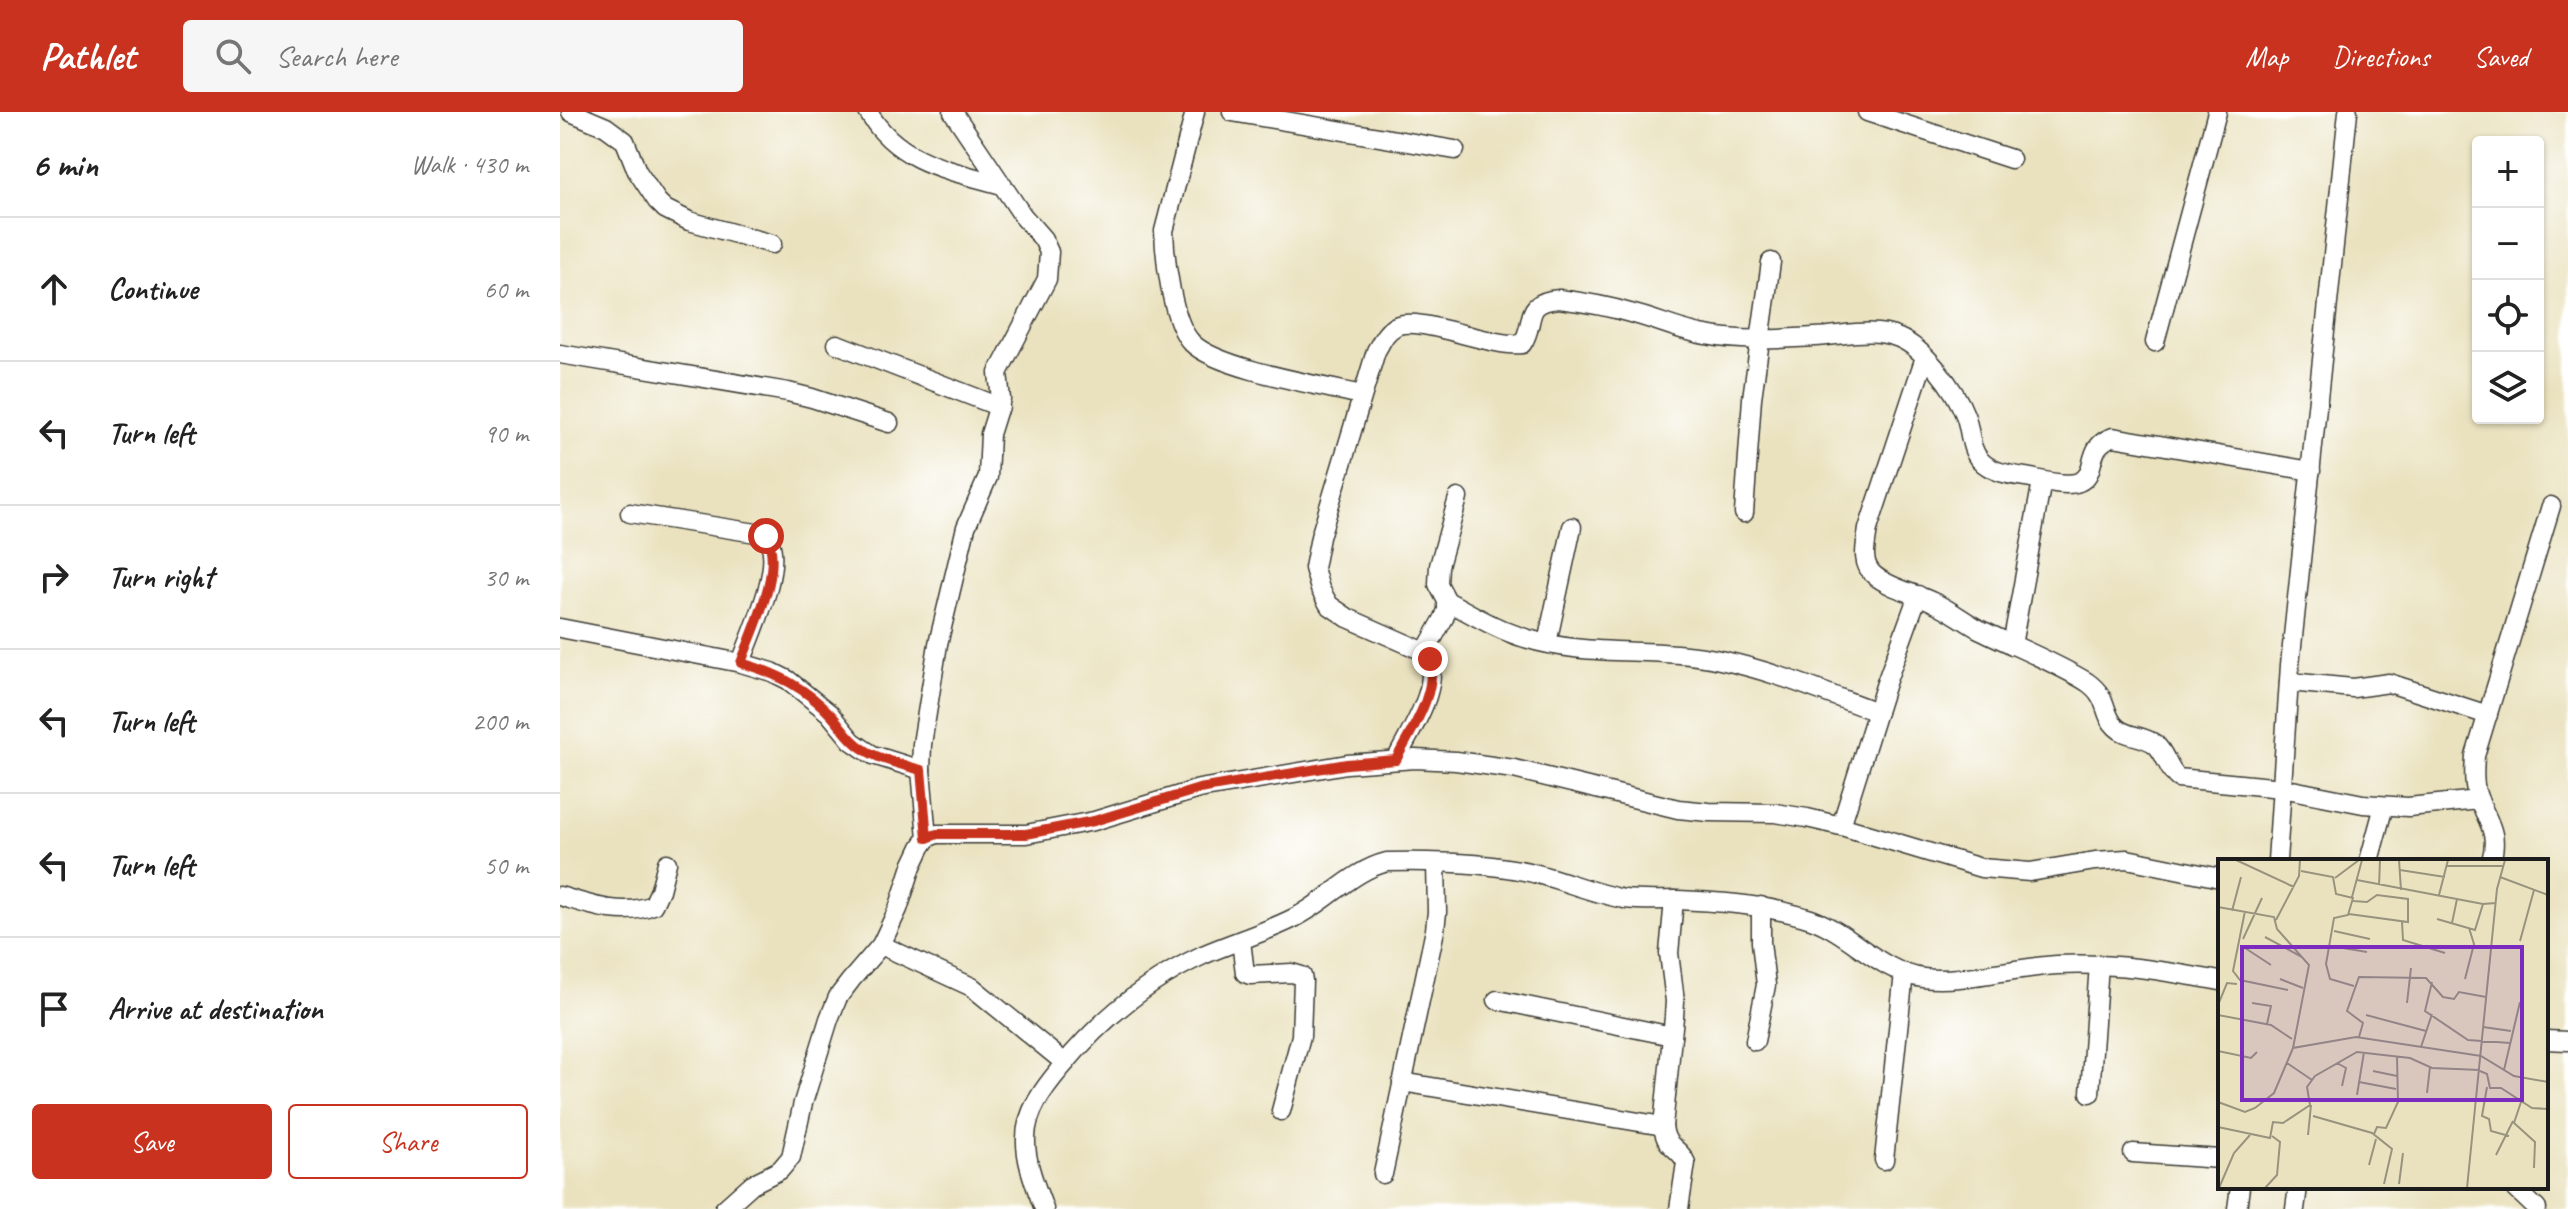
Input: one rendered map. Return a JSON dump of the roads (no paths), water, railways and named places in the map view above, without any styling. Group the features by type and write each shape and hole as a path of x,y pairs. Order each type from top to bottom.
{"street":[{"path":"571,112 606,127 625,141 637,171 665,209 689,221 772,244"},
{"path":"868,112 897,147 914,158 1002,185"},
{"path":"724,1209 752,1184 780,1170 791,1157 803,1103 838,997 881,945 898,909 912,866 927,838 921,770 924,720 938,644 966,527 985,490 988,477 990,434 1000,407 998,373 1047,279 1050,265 1049,252 1043,239 1023,216 953,112"},
{"path":"1195,112 1164,231 1165,251 1182,330 1193,344 1222,360 1362,395"},
{"path":"1232,112 1455,150"},
{"path":"1867,112 2011,159"},
{"path":"2155,342 2217,112"},
{"path":"2277,859 2289,682 2348,112"},
{"path":"1744,513 1752,398 1771,262"},
{"path":"1396,760 1431,683 1430,659 1425,652 1348,618 1329,605 1314,568 1320,537 1376,351 1386,333 1399,324 1434,328 1506,344 1522,344 1531,312 1548,300 1577,301 1630,312 1706,335 1760,339 1878,333 1908,343 1925,357 1949,386 1961,407 1973,449 1981,461 2001,472 2042,481 2079,482 2087,477 2098,446 2103,440 2113,437 2311,471"},
{"path":"837,344 1000,407"},
{"path":"560,354 788,392 889,423"},
{"path":"1925,357 1868,529 1866,564 1873,574 2087,682 2104,699 2117,729 2157,745 2178,778 2282,788 2345,802 2384,806 2408,807 2479,800"},
{"path":"2012,645 2042,481"},
{"path":"1458,498 1439,566 1438,584 1447,601 1495,626 1547,643 1717,659 1760,670 1877,712"},
{"path":"2491,859 2495,838 2475,786 2474,764 2551,506"},
{"path":"630,513 766,536 772,566 741,663"},
{"path":"1547,643 1572,527"},
{"path":"1841,826 1918,595"},
{"path":"1425,652 1444,618 1447,601"},
{"path":"560,628 741,663 772,672 788,680 829,713 852,741 862,748 921,770"},
{"path":"2289,682 2353,688 2389,683 2488,715"},
{"path":"927,838 937,834 1026,834 1094,821 1199,789 1347,764 1396,760 1456,761 1514,769 1678,809 1775,813 1841,826 1981,868 2030,872 2127,859 2218,878"},
{"path":"2370,859 2384,806"},
{"path":"1044,1209 1028,1162 1028,1117 1048,1084 1086,1038 1141,991 1203,956 1297,916 1373,866 1387,862 1498,866 1624,899 1761,906 1825,924 1888,965 1922,978 1947,979 2026,968 2099,964 2218,981"},
{"path":"560,896 599,908 643,908 653,905 667,863"},
{"path":"1383,1174 1435,930 1436,863"},
{"path":"1674,900 1669,953 1675,1001 1663,1126 1667,1143 1683,1156 1686,1163 1679,1209"},
{"path":"1755,1041 1766,985 1761,906"},
{"path":"1241,941 1245,973 1292,973 1302,976 1298,1050 1281,1111"},
{"path":"881,945 972,987 1065,1063"},
{"path":"2090,1093 2099,964"},
{"path":"1884,1160 1904,973"},
{"path":"1497,1000 1672,1036"},
{"path":"2548,1040 2568,1041"},
{"path":"1402,1082 1663,1126"},
{"path":"2133,1153 2218,1159"},
{"path":"2237,1209 2240,1189"},
{"path":"2295,1209 2298,1189"},
{"path":"2516,1189 2537,1209"}]}
